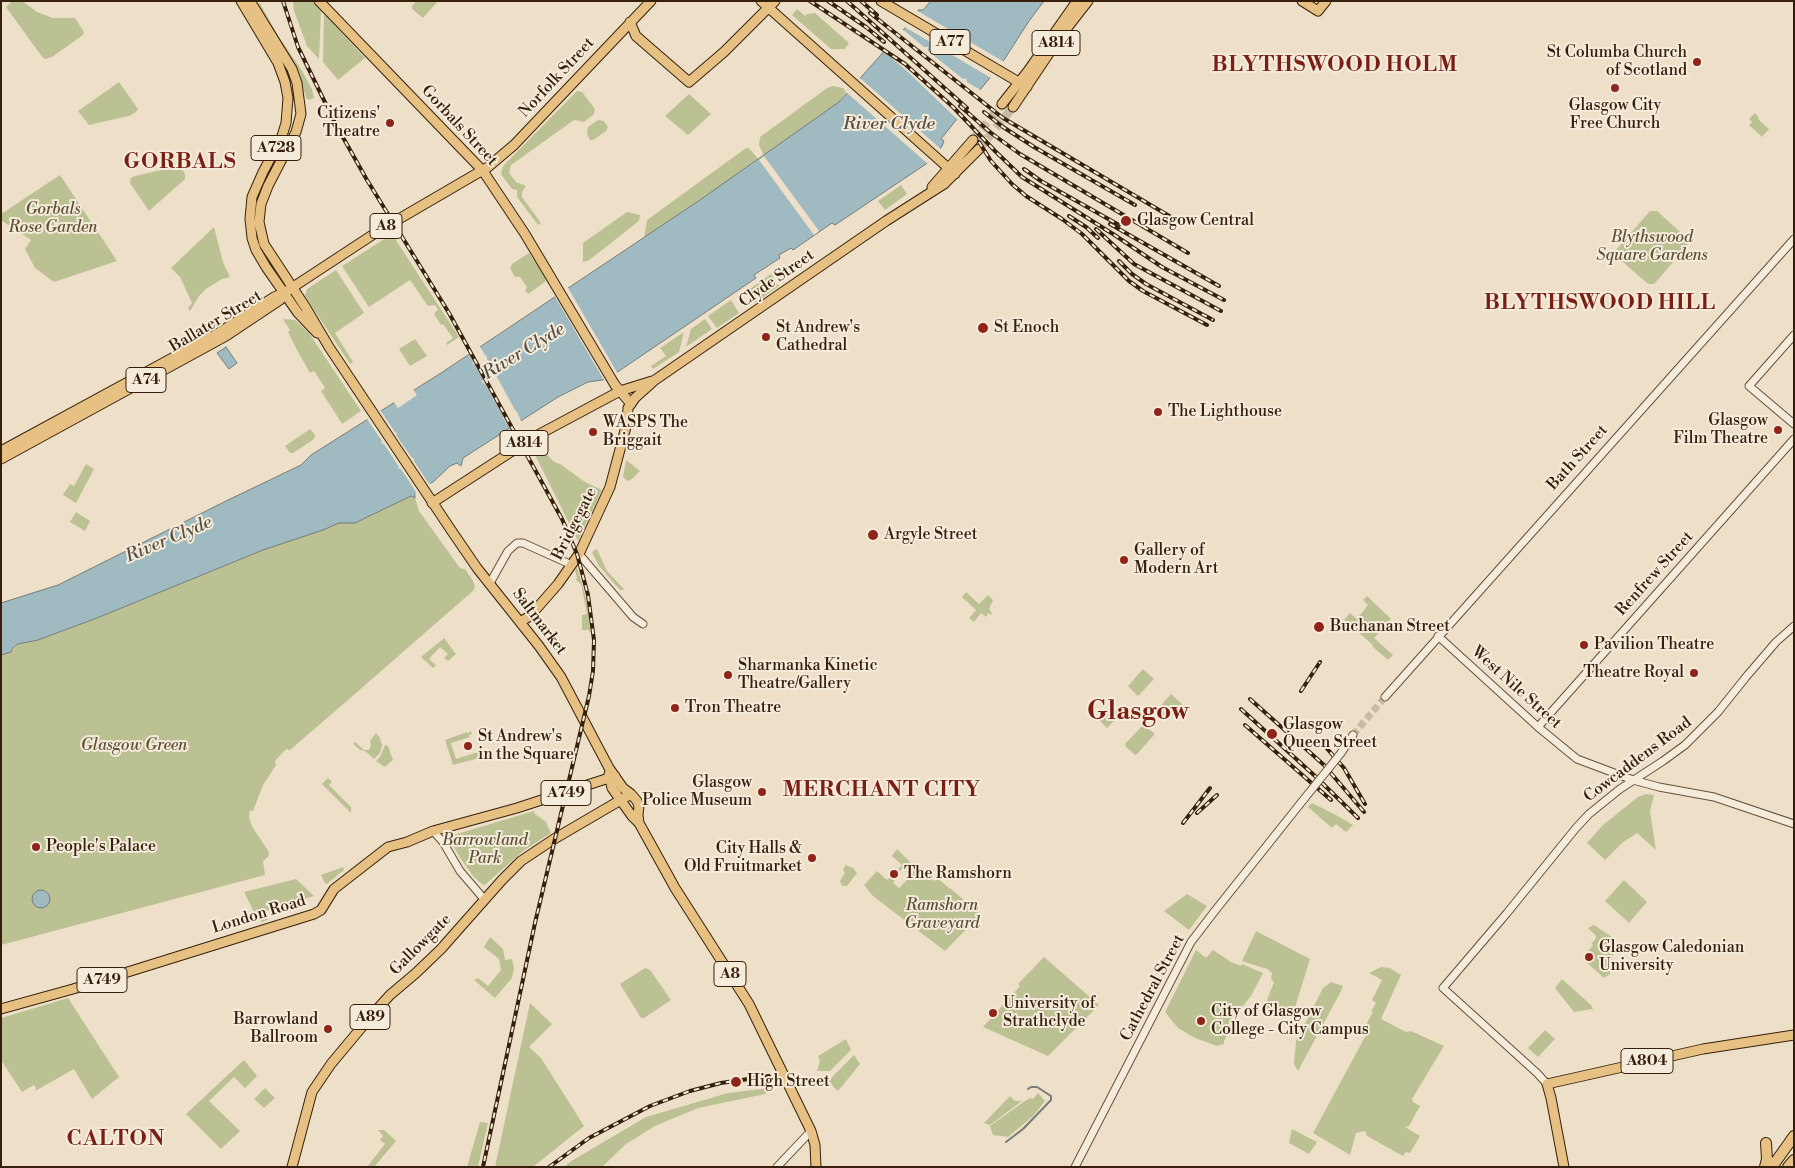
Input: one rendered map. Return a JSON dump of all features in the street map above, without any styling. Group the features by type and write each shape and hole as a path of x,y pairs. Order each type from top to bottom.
{"highway":[{"path":"1772,1167 1794,1136"},
{"path":"1765,1167 1767,1159 1766,1142"},
{"path":"1788,1167 1794,1160"}],"main road":[{"name":"A728","path":"240,1 278,63 287,91 286,123 278,145 255,188 250,208 250,219 256,250 284,293"},
{"name":"A728","path":"250,1 289,64 299,91 300,114 297,130 264,195 259,222 267,251 292,287"},
{"name":"Gorbals Street","path":"319,1 483,171 526,234 629,406"},
{"name":"Norfolk Street","path":"483,171 506,154 650,1"},
{"path":"760,1 772,5 840,73 952,171"},
{"name":"A77","path":"881,1 1023,85"},
{"name":"A814","path":"1013,107 1023,85 1078,1"},
{"name":"A814","path":"1002,104 1023,85 1088,1"},
{"path":"1302,1 1318,10 1326,1"},
{"path":"630,22 636,36 688,82 724,52 772,5"},
{"path":"617,36 627,34 636,36"},
{"name":"A814","path":"952,171 973,140"},
{"name":"A814","path":"952,171 979,149"},
{"name":"Ballater Street","path":"1,450 220,332 274,297 284,293 389,224 483,171"},
{"name":"Clyde Street","path":"629,406 655,380 944,184 952,171"},
{"name":"Clyde Street","path":"915,202 952,171"},
{"name":"A8","path":"292,287 432,503"},
{"name":"Ballater Street","path":"1,459 226,336 280,300 284,293"},
{"name":"A8","path":"284,293 298,313 329,346"},
{"name":"Clyde Street","path":"432,503 534,437 620,392 655,380"},
{"name":"Bridgegate","path":"520,622 530,616 564,576 579,554 610,487 627,422 629,406"},
{"name":"Saltmarket","path":"432,503 477,568 561,677 612,778"},
{"name":"A8","path":"612,778 631,794 639,806 639,823"},
{"name":"A8","path":"612,778 612,788 639,823 675,888 749,1004 811,1131 816,1167"},
{"name":"London Road","path":"1,1008 73,989 317,913 321,910 334,889 384,849 433,831 517,808 612,778"},
{"name":"Gallowgate","path":"292,1167 310,1098 331,1064 390,995 427,963 508,873 533,852 631,794"},
{"name":"A804","path":"1547,1084 1703,1049 1794,1035"},
{"path":"1547,1084 1564,1167"}],"street":[{"name":"Bath Street","path":"1385,697 1794,238"},
{"path":"1794,336 1749,386 1794,424"},
{"name":"Renfrew Street","path":"1538,727 1794,439"},
{"path":"490,583 514,544 521,543 572,565"},
{"path":"579,554 633,617 643,624"},
{"name":"Cowcaddens Road","path":"1547,1084 1443,988 1576,828 1606,799 1673,754 1700,731 1770,649 1794,626"},
{"name":"West Nile Street","path":"1438,636 1538,727 1577,759 1633,780 1659,787 1714,797 1794,824"},
{"name":"Cathedral Street","path":"1075,1167 1192,942 1341,754 1352,737"},
{"path":"443,842 449,827"},
{"path":"433,831 443,842 460,871 484,899"},
{"path":"777,1167 811,1131"}],"green space":[{"path":"12,1 22,1 37,12 53,18 75,18 84,32 83,35 52,57 43,58 6,7"},
{"path":"256,1 258,4 260,3 277,34 301,69 312,89 314,98 309,100 306,98 295,63"},
{"path":"293,1 312,1 321,11 319,59 307,46 294,11"},
{"path":"416,1 438,1 423,18 412,9"},
{"path":"797,9 805,16 815,13 849,43 845,49 831,49 792,15"},
{"path":"324,14 365,58 338,80 323,62"},
{"path":"119,82 138,109 136,112 129,116 89,125 78,111"},
{"path":"833,86 843,88 846,92 839,102 764,156 759,145 760,137 827,88"},
{"path":"577,91 582,92 595,109 594,114 584,122 574,120 511,165 509,173 516,182 526,186 522,192 522,197 541,223 538,225 517,197 517,190 512,189 501,174 503,166"},
{"path":"689,94 711,114 688,135 665,116"},
{"path":"1755,113 1758,119 1769,129 1762,137 1749,125 1752,122 1749,119"},
{"path":"598,120 604,121 608,127 606,131 590,140 587,134 588,127"},
{"path":"746,148 749,148 759,160 644,238 647,220"},
{"path":"174,167 182,169 185,179 149,211 130,183 131,178"},
{"name":"Gorbals Rose Garden","path":"60,175 117,261 54,282 35,268 25,249 31,240 1,220 1,214"},
{"path":"901,185 907,194 885,210 878,201"},
{"name":"Blythswood Square Gardens","path":"1650,211 1657,211 1688,239 1688,245 1654,284 1648,284 1616,256 1616,250"},
{"path":"627,212 640,215 639,221 588,261 583,262 583,243"},
{"path":"214,227 223,262 230,277 222,279 206,289 199,296 190,311 188,308 192,303 180,277 171,268"},
{"path":"392,234 459,337 447,345 446,343 453,338 434,314 438,309 435,305 428,306 410,280 369,307 342,266"},
{"path":"529,253 545,277 545,282 528,294 525,290 527,287 520,277 515,277 510,268 512,264"},
{"path":"336,270 364,313 335,333 353,362 350,364 305,296 307,289"},
{"path":"771,274 779,286 755,303 747,291"},
{"path":"731,300 739,313 717,328 708,316"},
{"path":"283,319 295,320 309,333 361,411 342,424 321,391 325,388 314,371 310,373 297,350 288,332 290,330"},
{"path":"705,319 712,329 686,347 691,329"},
{"path":"684,332 679,352 653,369 651,366 666,356 660,348"},
{"path":"415,339 427,356 410,366 399,349"},
{"path":"310,429 315,435 314,439 293,453 290,453 285,446"},
{"path":"535,442 554,462 560,464 585,482 602,490 578,541 530,445"},
{"path":"626,460 640,471 627,481 623,477"},
{"path":"86,464 94,469 76,503 63,495 70,484 74,486"},
{"name":"Glasgow Green","path":"411,496 415,498 419,511 460,568 465,569 473,581 474,590 290,750 286,749 275,761 276,765 263,785 253,811 250,811 249,818 253,828 269,852 268,857 263,861 265,875 1,945 1,655 11,652 18,644 38,640 97,618 263,550 339,523 355,523"},
{"path":"76,512 90,521 85,531 70,522"},
{"path":"597,549 607,571 623,590 620,590 599,566 592,552"},
{"path":"577,567 587,601 591,631 589,633 589,630 582,630 582,615 587,614 581,584 576,580 575,570"},
{"path":"966,592 979,604 988,595 993,600 989,609 992,613 991,615 988,613 986,617 981,613 974,622 969,618 976,610 962,597"},
{"path":"1367,596 1391,619 1374,638 1393,655 1388,660 1344,620 1350,613 1357,619 1368,605 1363,600"},
{"path":"444,638 456,654 448,661 444,658 448,654 440,647 429,659 436,665 433,668 421,657"},
{"path":"1143,669 1154,679 1138,696 1128,686"},
{"path":"1171,694 1182,704 1167,721 1156,711"},
{"path":"1111,705 1121,714 1107,728 1098,719"},
{"path":"1143,725 1154,735 1135,755 1125,744"},
{"path":"471,731 470,737 451,743 456,759 481,751 483,757 453,765 445,740 467,732 469,734"},
{"path":"376,733 382,745 380,753 374,759 353,744 355,742 364,750 369,750 370,741"},
{"path":"385,745 388,746 393,760 385,767 376,761 380,757"},
{"path":"328,778 332,782 329,785 351,807 351,813 322,784"},
{"path":"1646,794 1654,795 1650,811 1656,850 1637,833 1622,843 1605,860 1587,843 1603,825 1638,797"},
{"path":"1312,803 1353,825 1346,832 1336,824 1332,828 1308,807"},
{"name":"Barrowland Park","path":"534,811 535,814 546,822 551,833 523,851 483,885 473,876 461,859 451,842 450,836"},
{"name":"Ramshorn Graveyard","path":"897,849 916,868 934,881 937,878 949,888 948,891 950,888 978,912 978,917 945,951 873,896 864,885 877,871 887,880 891,876 895,880 893,883 899,888 910,877 905,871 908,868 905,865 900,871 898,869 902,865 892,856"},
{"path":"846,865 853,868 857,873 847,886 842,886 840,881 845,873 843,869"},
{"path":"343,867 344,870 327,884 325,883 321,875"},
{"path":"296,879 314,896 266,911 268,920 261,922 260,917 257,918 244,892"},
{"path":"1624,880 1647,902 1629,923 1605,901"},
{"path":"1187,894 1207,906 1189,930 1164,911"},
{"path":"1594,925 1612,937 1615,943 1610,963 1610,974 1604,978 1584,960 1584,956 1596,938 1588,928"},
{"path":"1256,931 1310,959 1292,1017 1264,1008 1274,982 1271,979 1272,973 1267,969 1242,961"},
{"path":"490,937 503,949 505,960 512,959 514,969 512,978 495,998 474,980 478,978 488,986 501,970 499,959 484,947"},
{"path":"1196,950 1206,958 1213,950 1231,962 1241,966 1242,964 1263,973 1251,996 1226,1027 1230,1030 1224,1044 1217,1046 1195,1038 1178,1028 1165,1012"},
{"path":"1044,957 1099,1005 1048,1056 983,1027 1020,986 1018,984"},
{"path":"1381,967 1390,968 1401,975 1381,1019 1406,1032 1411,1031 1444,1046 1412,1099 1413,1102 1420,1106 1409,1126 1405,1127 1420,1136 1410,1153 1406,1152 1403,1156 1367,1136 1365,1131 1356,1133 1350,1155 1313,1133 1366,1035 1362,1032 1373,1012 1371,1011 1376,1003 1372,1000 1382,980 1369,973"},
{"path":"645,968 650,970 671,1000 644,1018 641,1018 620,984"},
{"path":"1562,979 1593,1009 1574,1012 1555,988"},
{"path":"1331,982 1343,986 1298,1071 1294,1064 1296,1041 1323,988"},
{"path":"68,998 119,1077 92,1099 74,1069 35,1091 34,1085 22,1092 1,1060 1,1018"},
{"path":"530,1003 552,1024 529,1047 541,1058 584,1126 533,1167 495,1167"},
{"path":"1545,1030 1555,1039 1538,1057 1528,1048"},
{"path":"846,1039 851,1050 830,1071 817,1071 820,1061 818,1056"},
{"path":"854,1055 860,1064 838,1091 828,1081"},
{"path":"244,1060 257,1076 245,1088 234,1077 209,1101 240,1131 221,1149 186,1114"},
{"path":"265,1088 275,1098 264,1108 254,1099"},
{"path":"770,1088 765,1094 698,1108 655,1126 626,1144 602,1167 564,1167 646,1117 728,1093"},
{"path":"1038,1093 1045,1101 1033,1116 1008,1137 993,1135 990,1126 1022,1103 1030,1098 1033,1099"},
{"path":"1010,1096 1015,1101 1022,1101 990,1125 984,1123"},
{"path":"480,1122 488,1123 478,1167 467,1167"},
{"path":"1292,1129 1317,1142 1309,1154 1289,1143"},
{"path":"378,1130 384,1130 396,1141 374,1167 367,1167 385,1144 380,1140 383,1136"}],"water":[{"name":"River Clyde","path":"931,1 1044,1 1004,60 941,139 944,141 941,148 926,164 835,225 832,223 793,250 791,248 779,255 780,258 754,275 756,278 619,371 603,380 588,382 558,397 463,458 461,466 457,463 450,466 433,482 415,493 415,498 411,496 355,523 339,523 263,550 97,618 38,640 18,644 11,652 1,655 1,603 58,585 301,465 311,455 441,373 700,200 839,102 919,12 918,10 923,10"},
{"path":"226,347 237,363 229,369 217,353"},
{"path":"41,890 47,893 50,899 47,905 41,908 35,905 32,899 35,893"}],"pier":[{"path":"916,10 1004,62 991,78 903,26"},
{"path":"901,28 924,47 928,47 928,51 963,79 966,78 967,82 982,91 958,120 882,50"},
{"path":"860,78 942,150 929,165 846,92"},
{"path":"764,156 819,231 814,235 759,160"},
{"path":"567,286 618,374 605,382 554,295"},
{"path":"479,345 487,356 495,374 497,374 522,423 511,430 485,384 482,382 483,379 475,365 472,363 473,361 468,352"},
{"path":"412,388 417,395 398,408 393,401"},
{"path":"381,409 397,433 396,435 412,458 414,458 429,484 432,485 416,496 416,492 401,469 398,468 384,444 381,443 382,441 367,419 365,419"}],"waterway":[{"path":"1006,1142 1023,1129 1051,1100 1051,1096 1037,1087 1028,1089"}],"tunnel":[{"path":"973,140 1002,104"},
{"path":"979,149 1013,107"},
{"path":"1353,735 1385,697"}],"railway":[{"path":"283,1 298,47 336,125 367,180 449,313 562,519 577,554 588,595 594,640 593,671 589,696 535,923 483,1167"},
{"path":"810,1 905,64 953,107 1022,177 1162,267 1224,300"},
{"path":"828,1 884,42"},
{"path":"847,1 967,108"},
{"path":"861,1 877,15"},
{"path":"870,13 1003,118 1171,217"},
{"path":"960,106 991,133 1020,154 1188,253"},
{"path":"984,112 1034,147 1135,205"},
{"path":"979,142 991,161 1012,184 1026,196 1082,234 1129,281 1143,291 1207,325"},
{"path":"1024,169 1041,181 1119,225"},
{"path":"1069,216 1086,227 1098,238"},
{"path":"1110,224 1219,286"},
{"path":"1096,229 1134,264 1221,311"},
{"path":"1119,261 1146,284 1213,320"},
{"path":"1301,691 1320,662"},
{"path":"1250,699 1324,765 1364,812"},
{"path":"1241,709 1358,818"},
{"path":"1245,725 1331,800"},
{"path":"1323,744 1344,768 1365,804"},
{"path":"1183,823 1210,788"},
{"path":"1197,813 1217,795"},
{"path":"549,1167 589,1138 650,1106 690,1091 721,1083 769,1076"}],"place":[{"name":"St Columba Church of Scotland","path":"1697,62"},
{"name":"Glasgow City Free Church","path":"1615,88"},
{"name":"Citizens' Theatre","path":"390,123"},
{"name":"Glasgow Central","path":"1126,221"},
{"name":"St Enoch","path":"983,328"},
{"name":"St Andrew's Cathedral","path":"766,337"},
{"name":"The Lighthouse","path":"1158,412"},
{"name":"Glasgow Film Theatre","path":"1778,430"},
{"name":"WASPS The Briggait","path":"593,432"},
{"name":"Argyle Street","path":"873,535"},
{"name":"Gallery of Modern Art","path":"1124,560"},
{"name":"Buchanan Street","path":"1319,627"},
{"name":"Pavilion Theatre","path":"1584,645"},
{"name":"Theatre Royal","path":"1694,673"},
{"name":"Sharmanka Kinetic Theatre/Gallery","path":"728,675"},
{"name":"Tron Theatre","path":"675,708"},
{"name":"Glasgow Queen Street","path":"1272,734"},
{"name":"St Andrew's in the Square","path":"468,746"},
{"name":"Glasgow Police Museum","path":"762,792"},
{"name":"People's Palace","path":"36,847"},
{"name":"City Halls & Old Fruitmarket","path":"812,858"},
{"name":"The Ramshorn","path":"894,874"},
{"name":"Glasgow Caledonian University","path":"1589,957"},
{"name":"University of Strathclyde","path":"993,1013"},
{"name":"City of Glasgow College - City Campus","path":"1201,1021"},
{"name":"Barrowland Ballroom","path":"328,1029"},
{"name":"High Street","path":"736,1082"}],"district":[{"name":"BLYTHSWOOD HOLM","path":"1335,66"},
{"name":"GORBALS","path":"180,163"},
{"name":"BLYTHSWOOD HILL","path":"1600,304"},
{"name":"Glasgow","path":"1138,713"},
{"name":"MERCHANT CITY","path":"882,791"},
{"name":"CALTON","path":"116,1140"}]}
